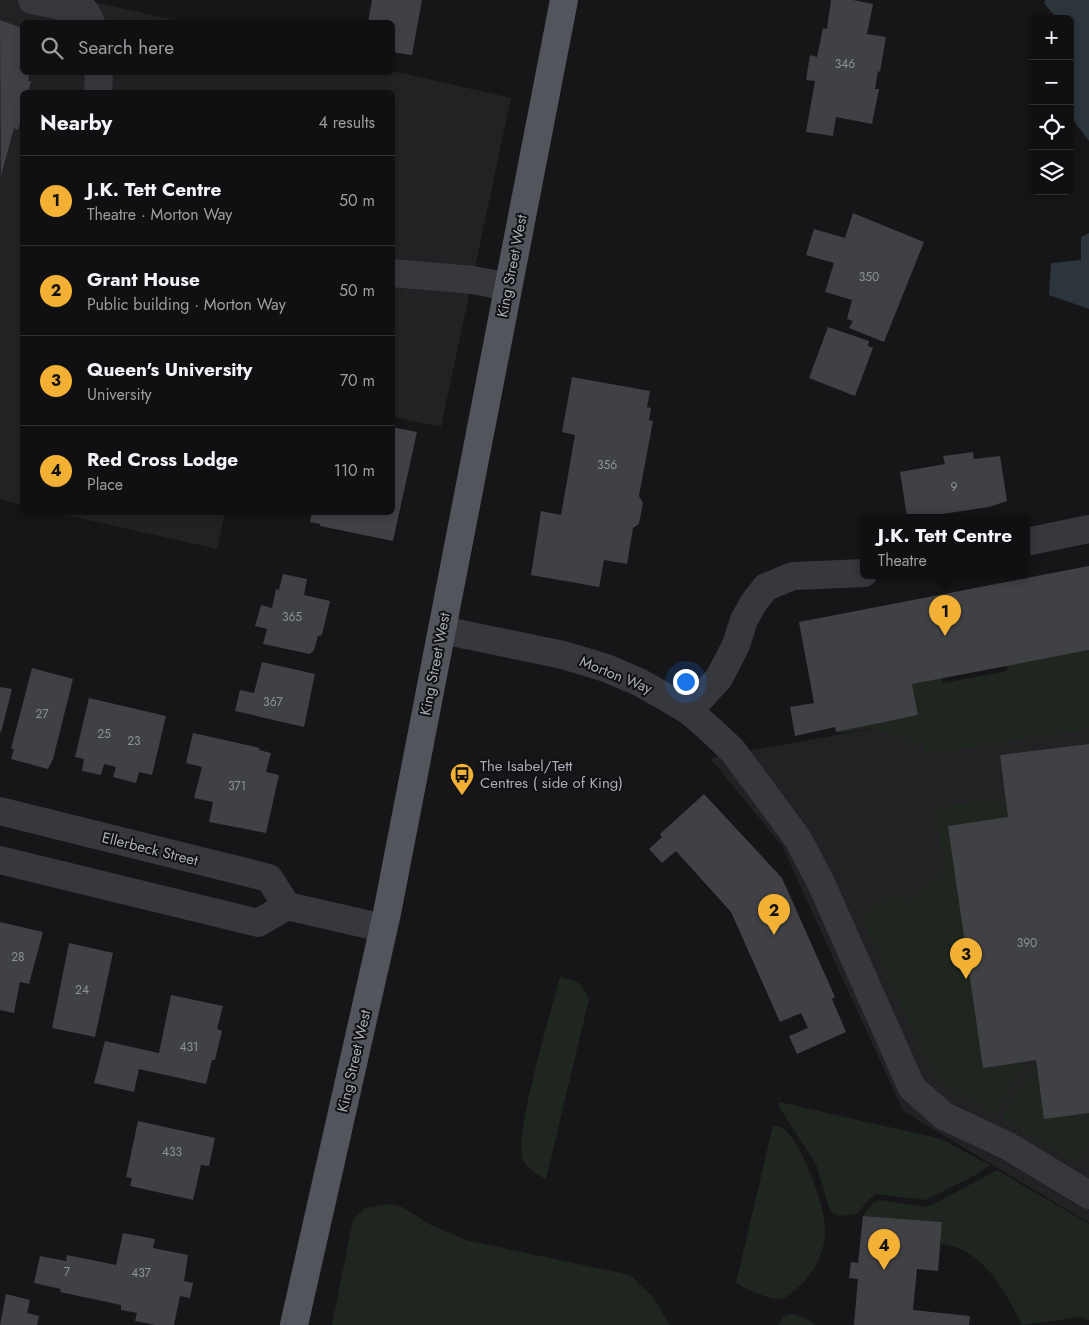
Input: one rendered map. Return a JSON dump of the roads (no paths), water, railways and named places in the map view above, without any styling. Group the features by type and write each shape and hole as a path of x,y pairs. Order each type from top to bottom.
{"main road":[{"name":"King Street West","path":"294,1325 383,928 564,0"}],"street":[{"path":"32,0 85,11 90,20"},
{"path":"98,90 100,75"},
{"path":"395,273 473,280 508,287"},
{"path":"1030,541 1089,529"},
{"path":"689,711 719,678 736,645 744,620 754,602 766,587 793,576 860,573"},
{"name":"Morton Way","path":"442,630 563,655 606,668 639,682 689,711 733,751 798,839 821,882 912,1088 944,1116 1008,1146 1089,1195"},
{"name":"Ellerbeck Street","path":"0,811 269,878 287,906"},
{"path":"0,860 258,923 287,906 383,928"}],"place":[{"name":"J.K. Tett Centre","path":"945,636"},
{"name":"The Isabel/Tett Centres ( side of King)","path":"462,796"},
{"name":"Grant House","path":"774,935"},
{"name":"Queen's University","path":"966,979"},
{"name":"Red Cross Lodge","path":"884,1270"}]}
